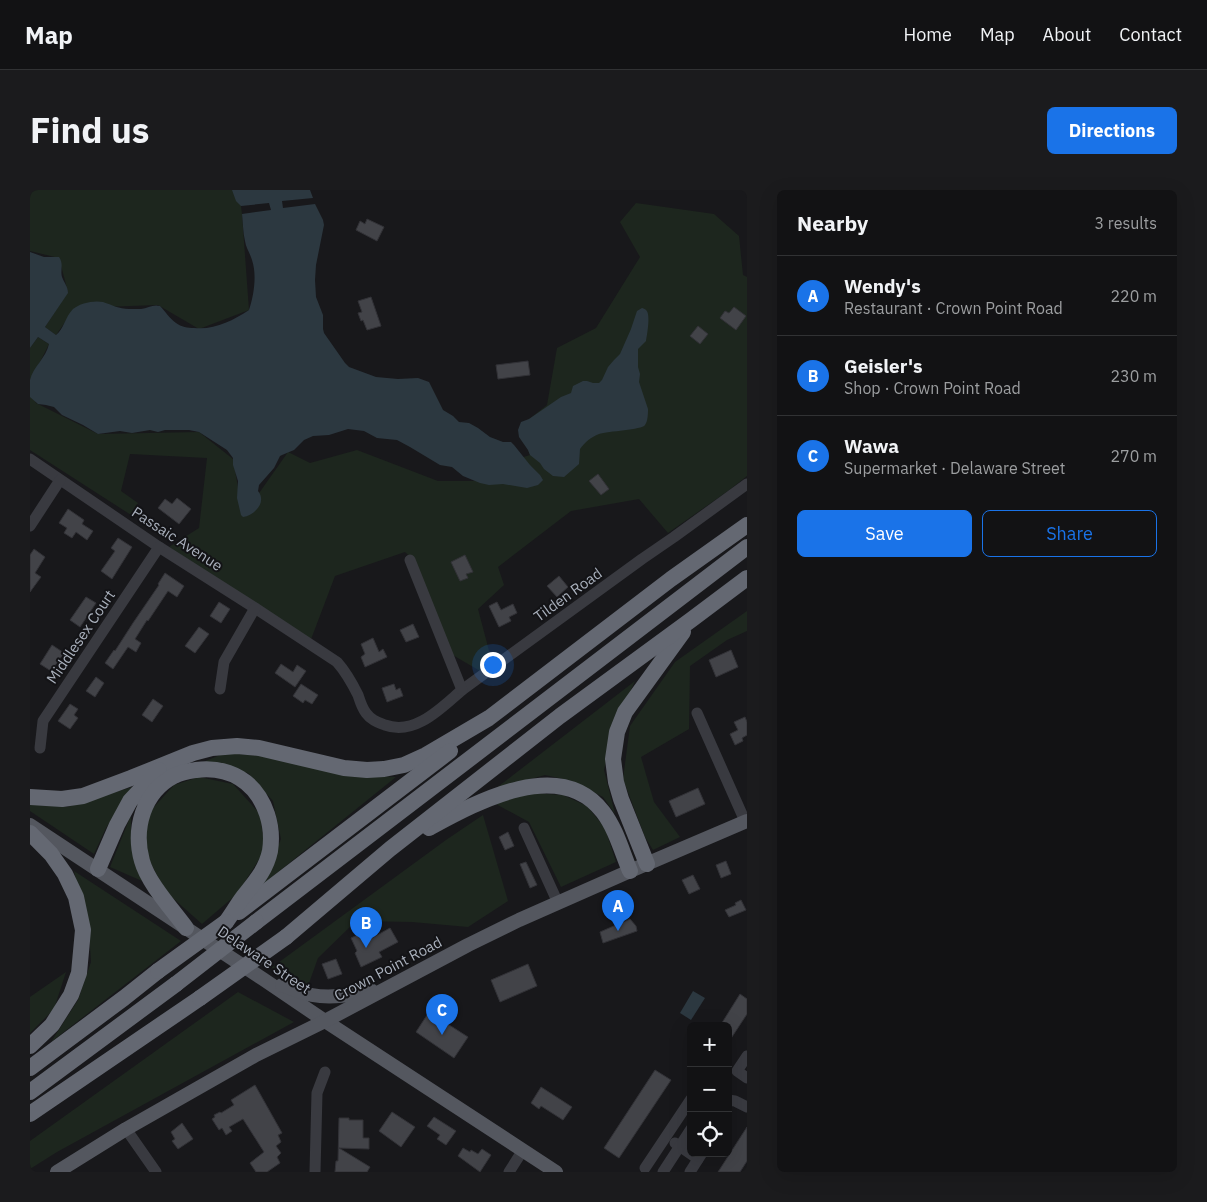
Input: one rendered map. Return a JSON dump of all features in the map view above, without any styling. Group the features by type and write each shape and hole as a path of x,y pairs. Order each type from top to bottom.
{"highway":[{"path":"30,1068 226,922 458,745 481,723 671,579 747,526"},
{"path":"30,1092 176,984 747,547"},
{"path":"30,1114 286,937 390,849 560,716 747,578"},
{"path":"647,864 621,799 616,782 613,759 618,732 625,712 691,620"},
{"path":"30,797 62,799 83,796 193,753 212,748 237,746 259,748 344,768 384,769 404,765 426,755 481,723"},
{"path":"98,869 117,825 130,801 164,765"},
{"path":"186,928 150,880 142,862 138,835 141,817 149,799 165,782 186,772 209,769 231,773 246,783 258,795 264,805 271,827 270,851 262,873 226,922"},
{"path":"390,849 465,809 491,798 522,788 543,785 576,791 591,799 612,825 630,871"},
{"path":"30,833 51,854 64,874 76,897 83,930 79,973 71,995 52,1025 30,1046"}],"main road":[{"name":"Crown Point Road","path":"57,1172 126,1129 256,1056 468,945 558,903 746,821"},
{"name":"Delaware Street","path":"30,825 556,1172"},
{"path":"263,978 314,995 329,997 349,995 389,986"}],"street":[{"name":"Passaic Avenue","path":"30,459 159,547 337,662 345,671 365,712 372,720 388,726 405,727"},
{"path":"30,526 60,480"},
{"name":"Tilden Road","path":"405,727 417,724 435,712 462,690 747,484"},
{"name":"Middlesex Court","path":"40,748 43,721 159,547"},
{"path":"410,560 462,690"},
{"path":"220,689 224,662 255,608"},
{"path":"697,713 746,821"},
{"path":"524,828 558,903"},
{"path":"747,1056 737,1072 747,1078"},
{"path":"315,1172 317,1093 325,1072"},
{"path":"732,1101 747,1107"},
{"path":"645,1168 687,1105"},
{"path":"126,1129 156,1172"},
{"path":"663,1172 687,1135"},
{"path":"666,1137 687,1150"},
{"path":"509,1172 522,1150"},
{"path":"690,1172 699,1157"}],"shaded area":[{"path":"30,190 234,190 241,206 242,214 249,310 199,329 158,305 75,308 56,335 45,327 68,292 59,258 30,251"},
{"path":"232,190 310,190 313,198 282,201 283,208 315,204 323,220 324,225 316,265 316,297 323,315 324,333 345,363 349,367 376,377 418,378 429,382 443,410 459,422 469,423 490,437 503,442 511,442 543,480 538,485 527,488 480,483 463,476 452,467 440,465 397,440 377,438 364,431 348,429 329,435 313,436 304,440 294,450 280,456 274,468 259,485 260,504 252,514 243,517 237,498 238,481 233,458 227,450 199,432 165,430 158,432 150,430 132,433 120,431 98,434 62,415 54,407 38,404 30,397 30,380 49,344 38,337 30,348 30,252 44,257 59,257 61,262 62,277 67,286 68,293 45,327 56,335 73,309 96,301 125,309 160,306 174,321 182,326 209,328 216,326 230,321 249,310 252,298 254,272 244,235 242,214 271,210 269,203 241,206 236,201"},
{"path":"636,203 714,214 739,236 743,275 747,277 747,476 668,533 639,499 571,511 498,567 504,585 478,609 492,662 480,671 451,654 416,562 405,552 335,576 310,642 169,547 199,528 207,458 130,454 121,491 138,503 131,515 30,450 30,389 36,403 98,434 199,432 233,459 243,516 288,452 310,463 357,450 438,481 541,481 517,459 530,455 519,427 547,405 557,348 596,328 640,257 620,222"},
{"path":"642,308 647,312 648,320 646,341 638,349 639,382 648,409 645,425 638,428 603,433 593,437 580,449 579,464 564,477 553,476 530,455 519,437 518,430 521,422 529,419 561,397 571,393 573,386 583,381 599,383 608,367 620,354 637,311"},
{"path":"38,337 49,344 30,382 30,348"},
{"path":"747,611 747,631 727,640 690,666 689,729 641,757 654,802 680,837 653,850 645,837 623,779 630,726 675,662"},
{"path":"635,681 614,728 604,770 615,814 603,797 572,781 545,775 495,789"},
{"path":"225,753 276,757 347,774 396,777 262,885 281,839 273,801 248,773 203,762"},
{"path":"199,777 233,784 260,814 265,850 237,894 202,924 166,892 147,856 144,818 174,785"},
{"path":"132,787 106,828 94,854 30,811 30,804 67,807"},
{"path":"532,793 563,795 587,806 605,828 616,862 561,887 529,822 494,803"},
{"path":"131,815 131,837 142,881 110,867"},
{"path":"483,815 508,901 468,927 412,922 356,921 318,958 308,986 271,968 446,840"},
{"path":"74,871 181,941 51,1042 78,1000 91,962 89,931"},
{"path":"66,972 54,1009 30,1033 30,997"},
{"path":"693,991 705,998 691,1020 680,1013"},
{"path":"238,992 294,1022 57,1152 30,1169 30,1141"}],"building":[{"path":"367,219 384,227 377,241 356,230 360,221 365,224"},
{"path":"371,297 381,326 367,330 358,313 362,312 358,301"},
{"path":"734,307 746,316 736,330 720,318 725,311 729,313"},
{"path":"698,326 708,334 700,344 690,336"},
{"path":"528,361 530,375 498,379 496,365"},
{"path":"598,474 609,489 601,495 589,481"},
{"path":"177,498 191,509 179,524 158,508 165,499 172,504"},
{"path":"68,509 84,520 82,524 93,531 87,540 76,532 72,538 64,533 67,528 59,523"},
{"path":"118,538 132,547 112,579 101,571 115,551 111,548"},
{"path":"34,549 45,557 35,573 41,577 30,592 30,555"},
{"path":"465,555 473,572 466,574 468,578 460,581 451,562"},
{"path":"165,573 184,586 177,597 168,591 135,639 141,643 136,652 128,647 113,669 105,663 159,585"},
{"path":"559,576 568,587 557,597 547,586"},
{"path":"86,597 96,603 80,627 70,620"},
{"path":"219,602 230,609 221,623 210,616"},
{"path":"497,602 501,610 513,604 517,613 509,617 511,621 499,627 489,606"},
{"path":"413,624 419,637 406,642 400,630"},
{"path":"199,627 209,634 195,653 185,646"},
{"path":"373,638 379,652 383,649 387,657 365,667 361,657 365,654 361,644"},
{"path":"52,645 64,653 51,671 40,664"},
{"path":"731,650 738,667 716,677 709,660"},
{"path":"281,664 293,672 297,665 306,671 295,687 275,673"},
{"path":"96,677 104,683 95,697 86,691"},
{"path":"301,684 318,695 312,704 305,700 303,703 293,696"},
{"path":"394,684 396,690 400,688 403,696 387,702 382,688"},
{"path":"153,699 163,706 152,722 142,715"},
{"path":"70,704 78,709 74,715 78,718 70,729 58,721"},
{"path":"745,717 747,735 742,738 743,741 735,745 730,734 738,730 734,722"},
{"path":"698,788 705,804 676,817 669,801"},
{"path":"508,832 514,846 505,850 499,837"},
{"path":"726,861 731,874 721,878 716,865"},
{"path":"526,862 537,885 530,888 520,864"},
{"path":"693,875 700,889 689,894 682,880"},
{"path":"741,900 746,910 729,917 725,910 736,905 735,903"},
{"path":"630,919 636,926 637,931 603,943 600,932"},
{"path":"390,928 398,942 379,952 382,957 361,967 351,938 366,931 370,939"},
{"path":"336,959 342,974 328,979 322,964"},
{"path":"528,964 537,986 500,1002 491,980"},
{"path":"740,994 747,999 747,1014 732,1037 732,1022 722,1022"},
{"path":"429,1012 468,1037 454,1058 416,1032"},
{"path":"655,1070 671,1080 619,1158 604,1148"},
{"path":"255,1085 282,1133 278,1135 281,1142 276,1146 281,1153 277,1157 280,1163 267,1172 256,1172 250,1163 264,1152 243,1119 229,1127 232,1131 226,1135 222,1128 219,1130 212,1119 215,1117 214,1115 234,1105 231,1100"},
{"path":"541,1087 572,1107 563,1120 541,1106 539,1109 531,1103"},
{"path":"392,1112 415,1127 401,1147 379,1131"},
{"path":"434,1117 456,1131 446,1145 437,1139 440,1135 427,1126"},
{"path":"339,1118 363,1120 363,1138 369,1138 369,1149 339,1148 370,1167 367,1172 335,1172 336,1161 338,1161"},
{"path":"182,1123 193,1139 178,1149 172,1141 175,1139 171,1132"},
{"path":"747,1127 747,1161 740,1172 718,1172 728,1157 732,1157 732,1150"},
{"path":"463,1148 478,1154 482,1149 491,1155 480,1172 458,1156"}],"place":[{"name":"Wendy's","path":"618,931"},
{"name":"Geisler's","path":"366,948"},
{"name":"Wawa","path":"442,1035"}]}
